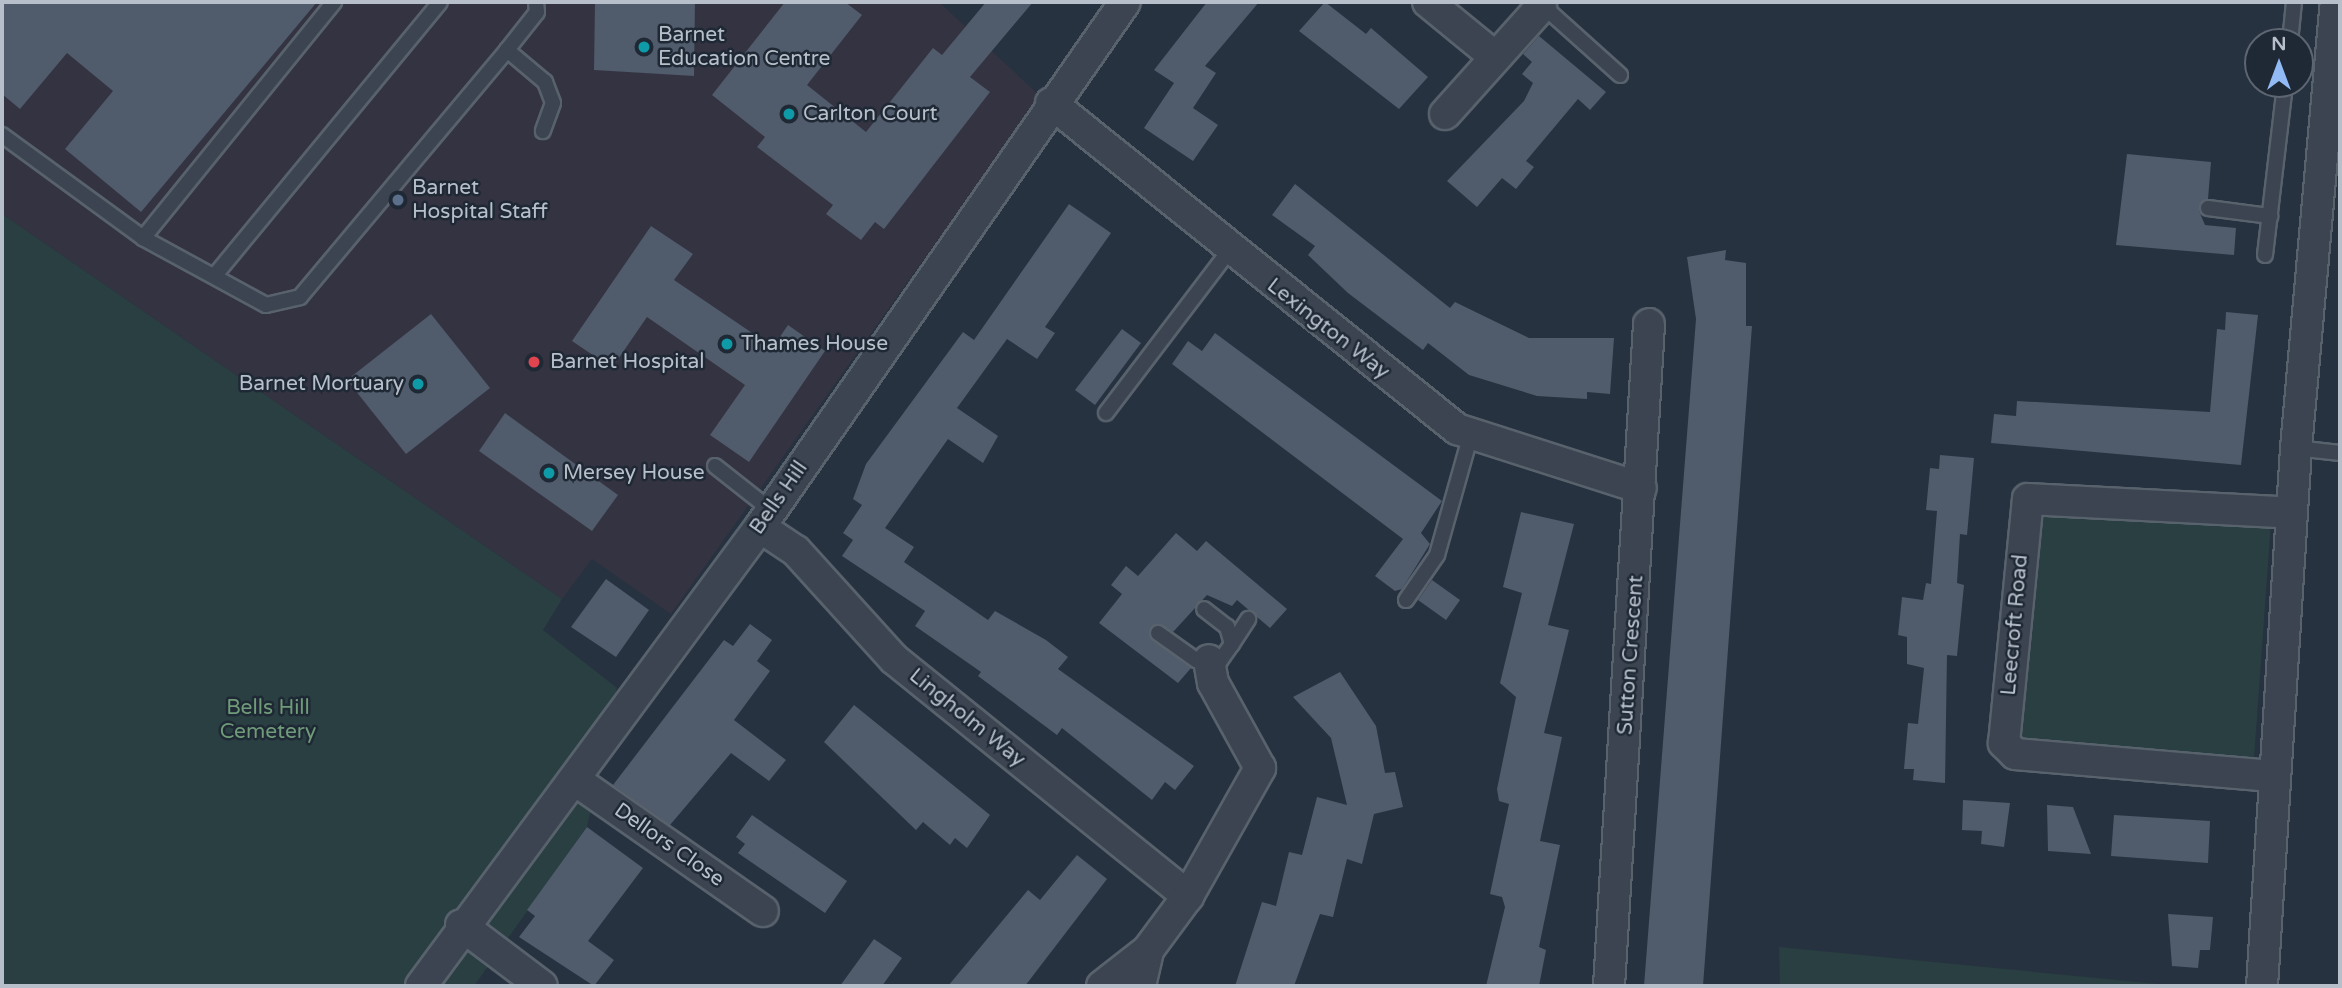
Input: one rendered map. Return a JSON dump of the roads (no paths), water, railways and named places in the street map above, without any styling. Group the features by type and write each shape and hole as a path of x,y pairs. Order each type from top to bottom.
{"street":[{"name":"Bells Hill","path":"421,986 461,925 575,780 765,519 1051,103 1125,2"},
{"path":"1428,2 1494,56"},
{"path":"2262,986 2272,776 2296,449 2336,2"},
{"path":"1445,114 1543,4"},
{"name":"Lexington Way","path":"1051,103 1229,251 1471,434 1642,488"},
{"name":"Sutton Crescent","path":"1609,986 1642,488 1649,324"},
{"name":"Leecroft Road","path":"2272,776 2015,754 2004,743 2028,499 2292,513"},
{"name":"Lingholm Way","path":"765,519 894,659 1188,896"},
{"path":"1102,986 1148,950 1188,896 1260,768 1213,683 1220,652"},
{"name":"Dellors Close","path":"575,780 763,911"},
{"path":"461,925 542,986"},
{"path":"1140,986 1148,950"}],"lane":[{"path":"143,238 334,2"},
{"path":"216,274 440,2"},
{"path":"2,135 143,238 216,274 266,305 300,297 507,50 537,12 536,2"},
{"path":"2291,28 2294,2"},
{"path":"1543,4 1620,75"},
{"path":"507,50 545,82 553,103 543,131"},
{"path":"2265,255 2283,98"},
{"path":"2208,208 2270,216"},
{"path":"1106,413 1229,251"},
{"path":"1406,600 1437,555 1471,434"},
{"path":"2296,449 2340,453"},
{"path":"715,466 765,519"},
{"path":"1204,609 1227,627 1220,652"},
{"path":"1158,633 1195,660 1220,652 1248,619"}],"place":[{"name":"Barnet Education Centre","path":"644,47"},
{"name":"Carlton Court","path":"789,114"},
{"name":"Barnet Hospital Staff","path":"398,200"},
{"name":"Thames House","path":"727,344"},
{"name":"Barnet Hospital","path":"534,362"},
{"name":"Barnet Mortuary","path":"418,384"},
{"name":"Mersey House","path":"549,473"}],"park label":[{"name":"Bells Hill Cemetery","path":"268,720"}]}
